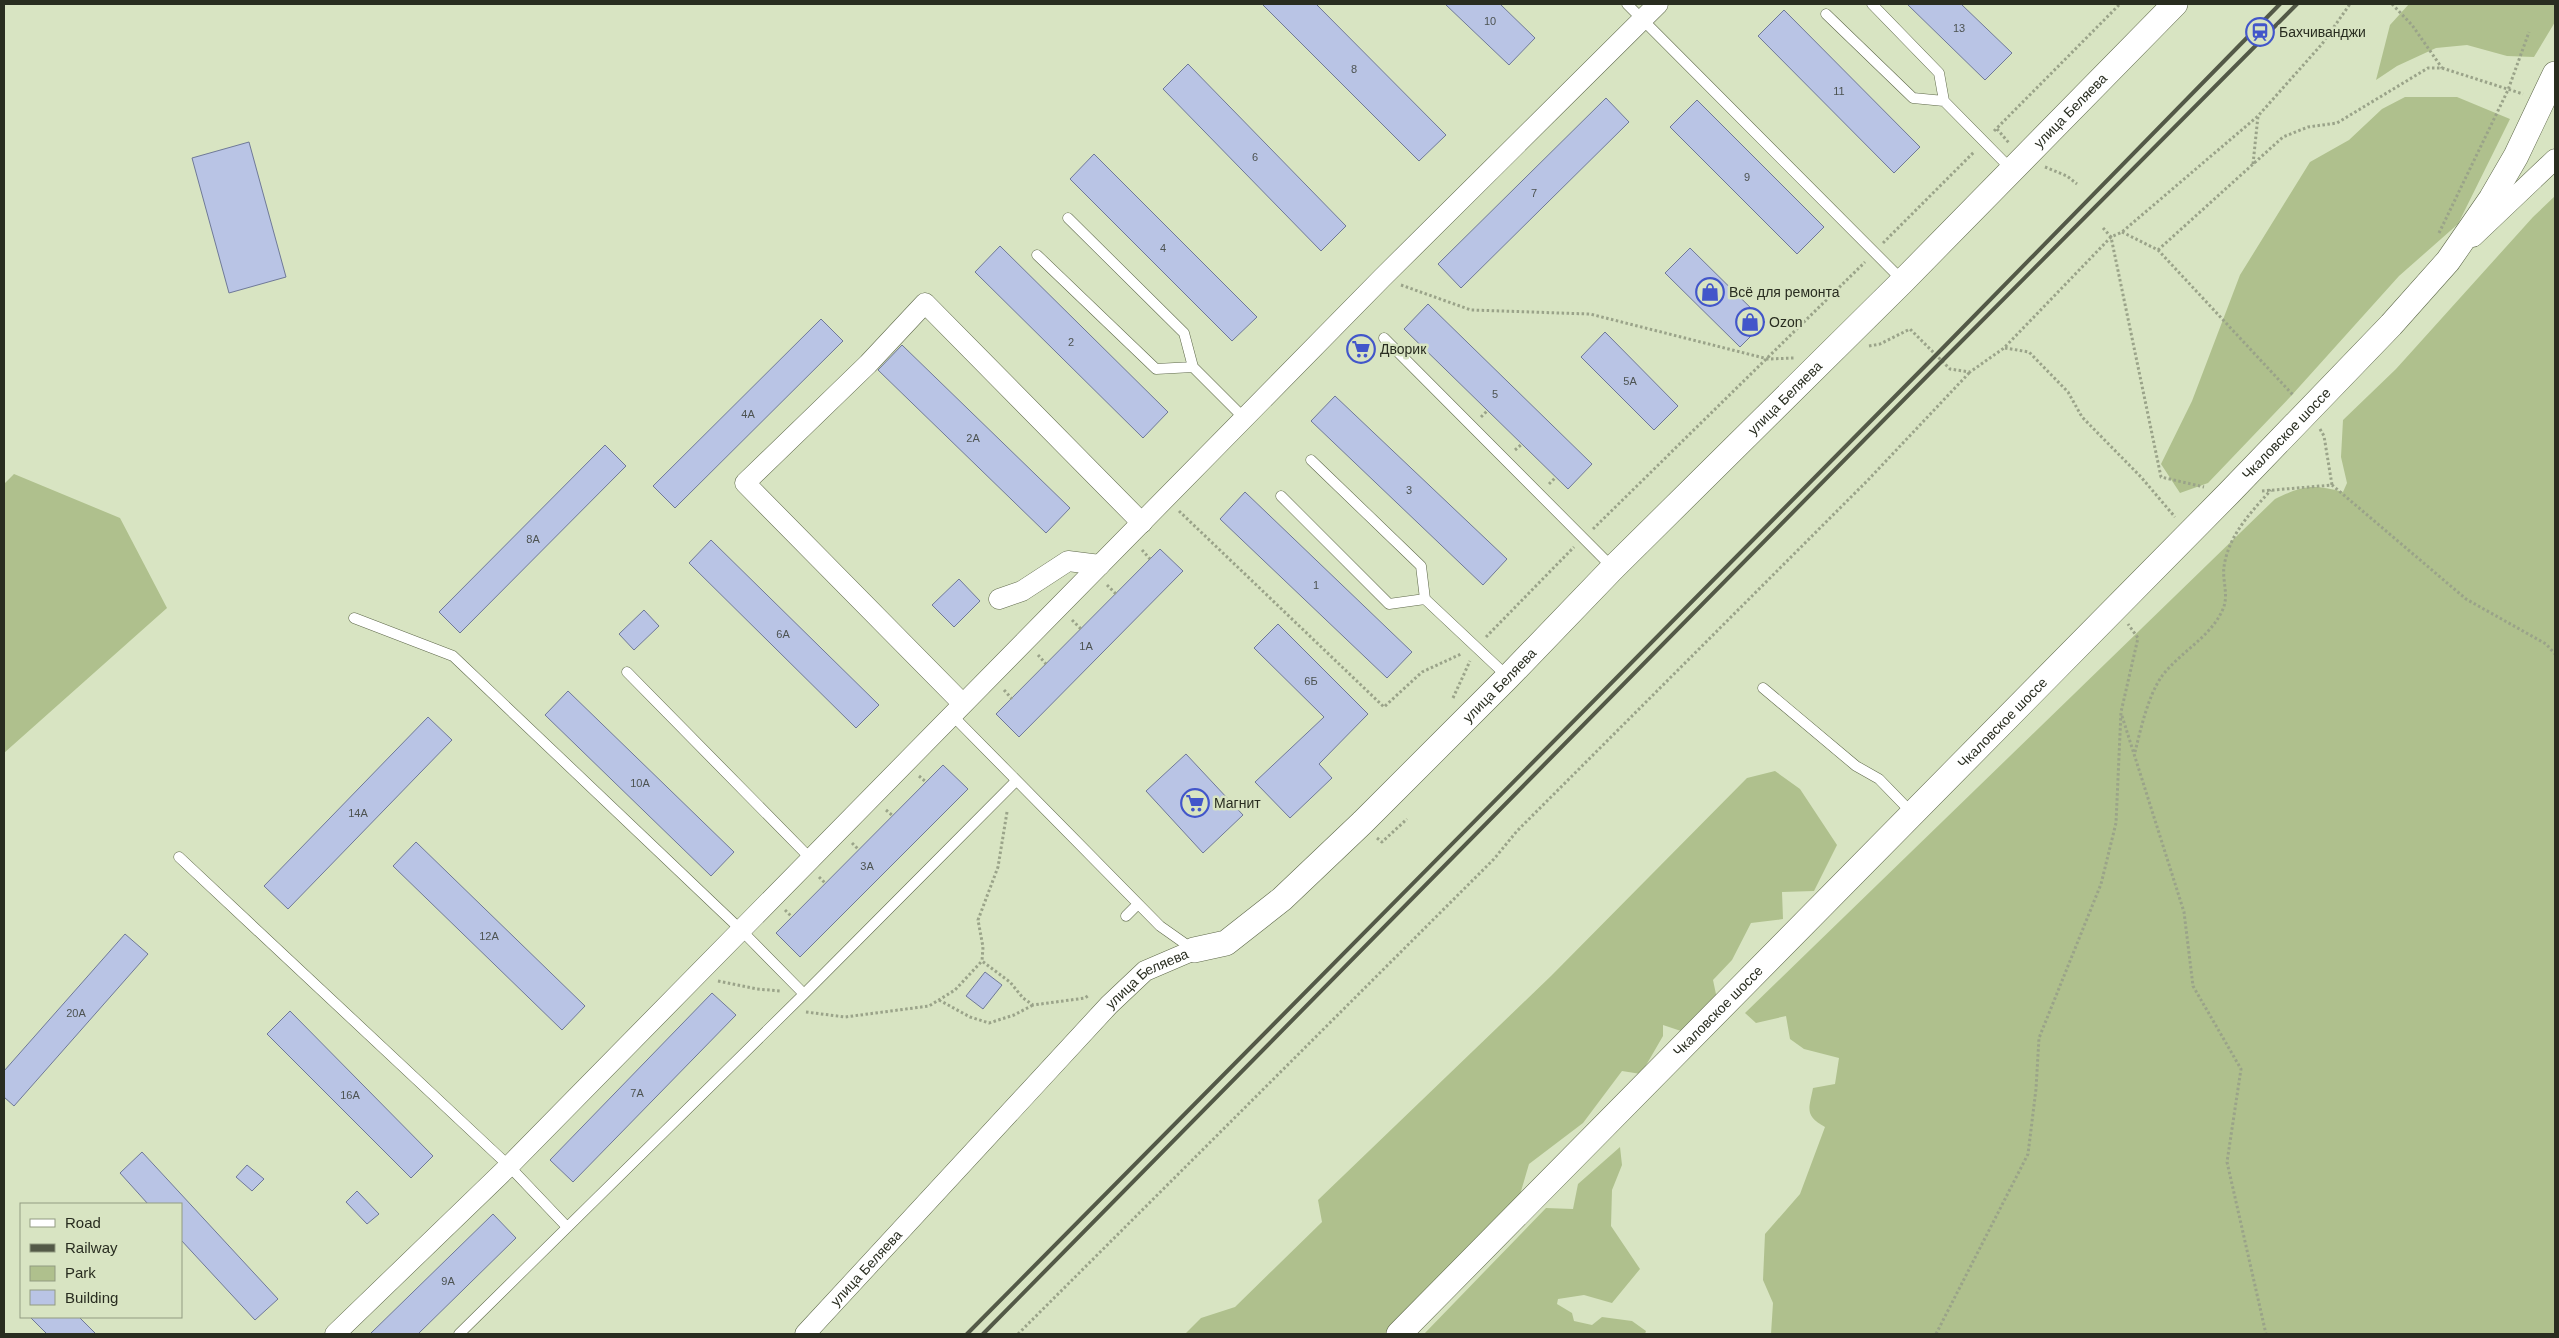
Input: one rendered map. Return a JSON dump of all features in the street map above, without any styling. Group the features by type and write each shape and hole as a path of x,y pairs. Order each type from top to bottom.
{"street":[{"path":"335,1334 509,1166 1382,278 1658,4"},
{"name":"улица Беляева","path":"805,1334 1109,1005 1145,970 1194,950 1226,943 1282,899 1364,822 1613,568 1824,356 1903,281 2175,4"},
{"name":"Чкаловское шоссе","path":"1399,1334 1912,813 2126,616 2189,534 2309,412 2448,261 2496,190 2549,105 2555,74"},
{"path":"2448,261 2555,159"},
{"path":"957,709 745,483 868,364 925,303 1142,523"},
{"path":"999,599 1022,592 1068,561 1100,564"}],"lane":[{"path":"1627,4 1903,281"},
{"path":"1872,4 1939,73 1944,101 2011,169"},
{"path":"1826,14 1913,98 1944,101"},
{"path":"1068,218 1184,333 1193,367 1244,418"},
{"path":"1037,255 1156,369 1193,367"},
{"path":"1384,338 1613,568"},
{"path":"1311,460 1421,566 1425,598 1508,677"},
{"path":"1281,496 1389,604 1425,598"},
{"path":"354,618 453,656 740,929 804,994"},
{"path":"628,672 810,858"},
{"path":"1763,688 1856,766 1879,779 1912,813"},
{"path":"957,709 1016,781 1160,926 1194,950"},
{"path":"459,1334 795,1003 1016,781"},
{"path":"179,857 509,1166 567,1227"},
{"path":"1126,916 1138,904"}],"path":[{"path":"1166,498 1384,707 1422,672 1476,647 1583,539 1768,359 2120,4"},
{"path":"1018,1334 1494,859 1517,832 1868,480 1970,372 2004,348 2111,237 2122,232 2258,116 2322,44 2350,4"},
{"path":"2392,4 2412,25 2442,68"},
{"path":"2436,238 2508,90 2529,32"},
{"path":"2158,250 2283,137 2308,127 2336,123 2428,68 2442,68 2549,105"},
{"path":"2253,164 2258,116"},
{"path":"2067,176 2077,184"},
{"path":"2102,228 2111,237 2161,477 2209,489 2203,495"},
{"path":"2122,232 2158,250 2309,412 2324,436 2332,485 2466,599 2546,644 2555,654"},
{"path":"1382,278 1471,310 1590,314 1768,359 1824,356"},
{"path":"1862,348 1880,344 1910,329 1950,369 1970,372"},
{"path":"2004,348 2029,352 2035,358 2068,392 2082,417 2141,477 2189,534"},
{"path":"2229,493 2332,485"},
{"path":"2134,754 2143,719 2162,676 2214,625 2224,607 2226,585 2223,568 2232,541 2247,516 2272,490"},
{"path":"1936,1334 2028,1154 2036,1088 2039,1038 2101,884 2116,823 2121,712 2138,638 2126,616"},
{"path":"1448,704 1454,697 1476,647"},
{"path":"2121,712 2184,912 2193,986 2241,1069 2227,1162 2266,1334"},
{"path":"697,973 710,979 757,990 785,992 805,1012 845,1017 929,1006 955,990 982,961"},
{"path":"939,1000 970,1017 989,1023 1014,1015 1033,1005"}],"green space":[{"path":"2409,4 2555,4 2555,22 2534,57 2507,56 2467,45 2436,48 2397,66 2376,80 2390,25"},
{"path":"2405,97 2457,97 2510,119 2458,224 2399,276 2291,396 2208,483 2180,493 2161,464 2192,401 2240,275 2310,162 2349,140 2382,109"},
{"path":"2555,196 2555,1334 1771,1334 1773,1303 1763,1280 1765,1234 1800,1194 1825,1127 1818,1123 1811,1115 1810,1101 1813,1088 1835,1084 1839,1058 1804,1049 1790,1039 1786,1016 1756,1023 1745,1013 2275,499 2308,487 2343,492 2347,483 2341,457 2343,420 2396,369 2533,217"},
{"path":"14,474 120,518 167,608 4,753 4,484"},
{"path":"1775,771 1800,789 1837,845 1814,891 1782,892 1783,919 1751,923 1732,960 1713,980 1717,999 1684,1032 1663,1025 1663,1036 1641,1074 1622,1071 1583,1123 1529,1164 1519,1198 1386,1334 1185,1334 1201,1318 1235,1307 1322,1222 1318,1200 1551,976 1747,778"},
{"path":"1620,1147 1622,1165 1612,1190 1611,1226 1640,1269 1612,1303 1584,1295 1558,1299 1557,1304 1572,1313 1574,1321 1592,1325 1602,1317 1632,1321 1646,1331 1645,1334 1424,1334 1546,1208 1573,1209 1578,1184"}],"building":[{"path":"1262,4 1316,4 1446,135 1419,161"},
{"path":"1445,4 1500,4 1535,38 1509,65"},
{"path":"1907,4 1961,4 2012,53 1985,80"},
{"path":"1784,10 1920,147 1894,173 1758,36"},
{"path":"1188,64 1346,226 1321,251 1163,89"},
{"path":"1606,98 1629,122 1461,288 1438,264"},
{"path":"1697,100 1824,227 1797,254 1670,127"},
{"path":"249,142 286,277 229,293 192,158"},
{"path":"1094,154 1257,317 1232,341 1070,179"},
{"path":"1000,246 1168,412 1143,438 975,272"},
{"path":"1690,248 1765,322 1740,347 1665,273"},
{"path":"1428,304 1592,464 1568,489 1404,329"},
{"path":"821,319 843,341 675,508 653,486"},
{"path":"1605,332 1678,406 1654,430 1581,357"},
{"path":"902,345 1070,508 1046,533 878,370"},
{"path":"1335,396 1507,559 1483,585 1311,421"},
{"path":"605,445 626,466 460,633 439,612"},
{"path":"1245,492 1412,652 1387,678 1220,519"},
{"path":"711,540 879,705 856,728 689,563"},
{"path":"1160,549 1183,571 1019,737 996,714"},
{"path":"959,579 980,601 954,627 932,605"},
{"path":"644,610 659,626 634,650 619,634"},
{"path":"1278,624 1368,714 1319,764 1332,778 1290,818 1255,782 1324,717 1254,648"},
{"path":"568,691 734,852 711,876 545,715"},
{"path":"428,717 452,740 288,909 264,886"},
{"name":"Магнит","path":"1186,754 1243,815 1203,853 1146,791"},
{"path":"943,765 968,789 800,957 776,933"},
{"path":"416,842 585,1006 562,1030 393,866"},
{"path":"125,934 148,954 14,1106 4,1097 4,1071"},
{"path":"985,972 1002,985 983,1009 966,996"},
{"path":"712,993 736,1015 573,1182 550,1160"},
{"path":"290,1011 433,1156 411,1178 267,1034"},
{"path":"142,1152 278,1299 255,1320 182,1241 182,1203 147,1203 120,1173"},
{"path":"247,1165 264,1179 252,1191 236,1177"},
{"path":"357,1191 379,1214 367,1224 346,1202"},
{"path":"493,1214 516,1238 418,1334 370,1334"},
{"path":"31,1318 80,1318 96,1334 47,1334"}],"railway":[{"path":"967,1334 1936,355 2280,4"},
{"path":"983,1334 1942,361 2297,4"}],"place":[{"name":"Бахчиванджи","path":"2260,32"},
{"name":"Всё для ремонта","path":"1710,292"},
{"name":"Ozon","path":"1750,322"},
{"name":"Дворик","path":"1361,349"},
{"name":"Магнит","path":"1195,803"}]}
